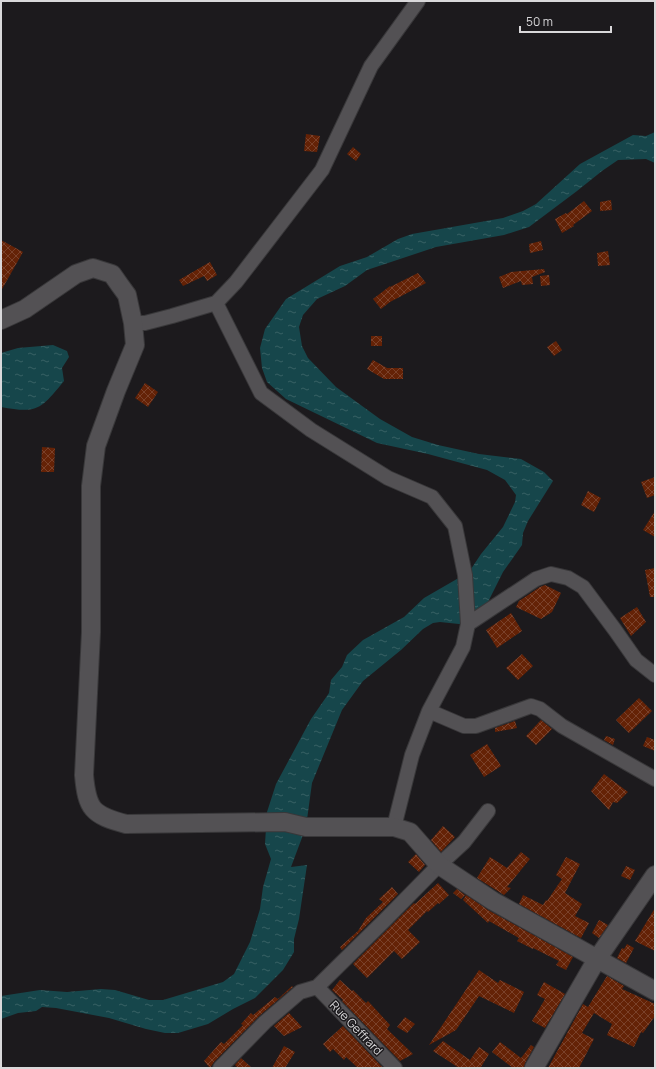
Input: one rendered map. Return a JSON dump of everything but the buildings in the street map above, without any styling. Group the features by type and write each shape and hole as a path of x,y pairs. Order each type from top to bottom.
{"street":[{"path":"134,323 145,323 216,303 236,282 322,170 371,66 418,1"},
{"path":"1,320 25,309 76,274 93,268 112,274 127,295 134,323 135,345 96,446 91,486 91,632 84,775 86,794 93,810 106,819 126,824 285,822 306,827 394,827 410,832 439,865 493,901 655,991"},
{"path":"216,303 261,393 311,430 388,478 432,497 455,526 465,575 468,624 463,647 429,711 412,755 394,827"},
{"path":"468,624 536,579 551,574 568,578 583,587 636,660 655,675"},
{"path":"429,711 464,726 476,726 531,706 540,709 562,726 655,780"},
{"path":"220,1068 265,1022 300,992 317,987 464,842 488,810"},
{"path":"534,1068 597,959 655,875"},
{"name":"Rue Geffrard","path":"317,987 395,1068"}],"water":[{"path":"655,132 655,163 646,159 618,160 529,227 504,235 436,247 367,270 345,286 317,299 303,315 299,327 302,346 308,358 336,387 380,419 412,437 438,445 479,454 521,459 544,472 553,481 528,521 523,533 522,545 503,572 482,614 472,623 459,624 440,622 433,623 423,629 401,650 363,681 342,710 312,783 306,827 291,867 307,865 299,919 294,939 294,952 283,970 255,998 208,1024 178,1033 165,1033 109,1018 56,1008 42,1007 36,1011 18,1013 1,1019 1,996 40,990 67,992 101,989 115,990 149,1000 163,1000 223,982 234,974 250,942 260,909 263,887 271,859 265,844 267,812 276,784 311,719 329,693 331,680 342,667 347,655 363,640 404,617 424,598 469,572 481,554 503,527 515,502 516,495 505,480 487,470 428,454 377,443 286,399 267,382 262,368 260,348 265,329 286,299 340,266 367,257 398,239 412,234 503,218 523,211 536,204 580,164 633,135 646,136"},
{"path":"53,345 67,351 69,357 62,368 64,381 50,398 38,407 31,409 23,410 1,407 1,353 18,348"}]}
